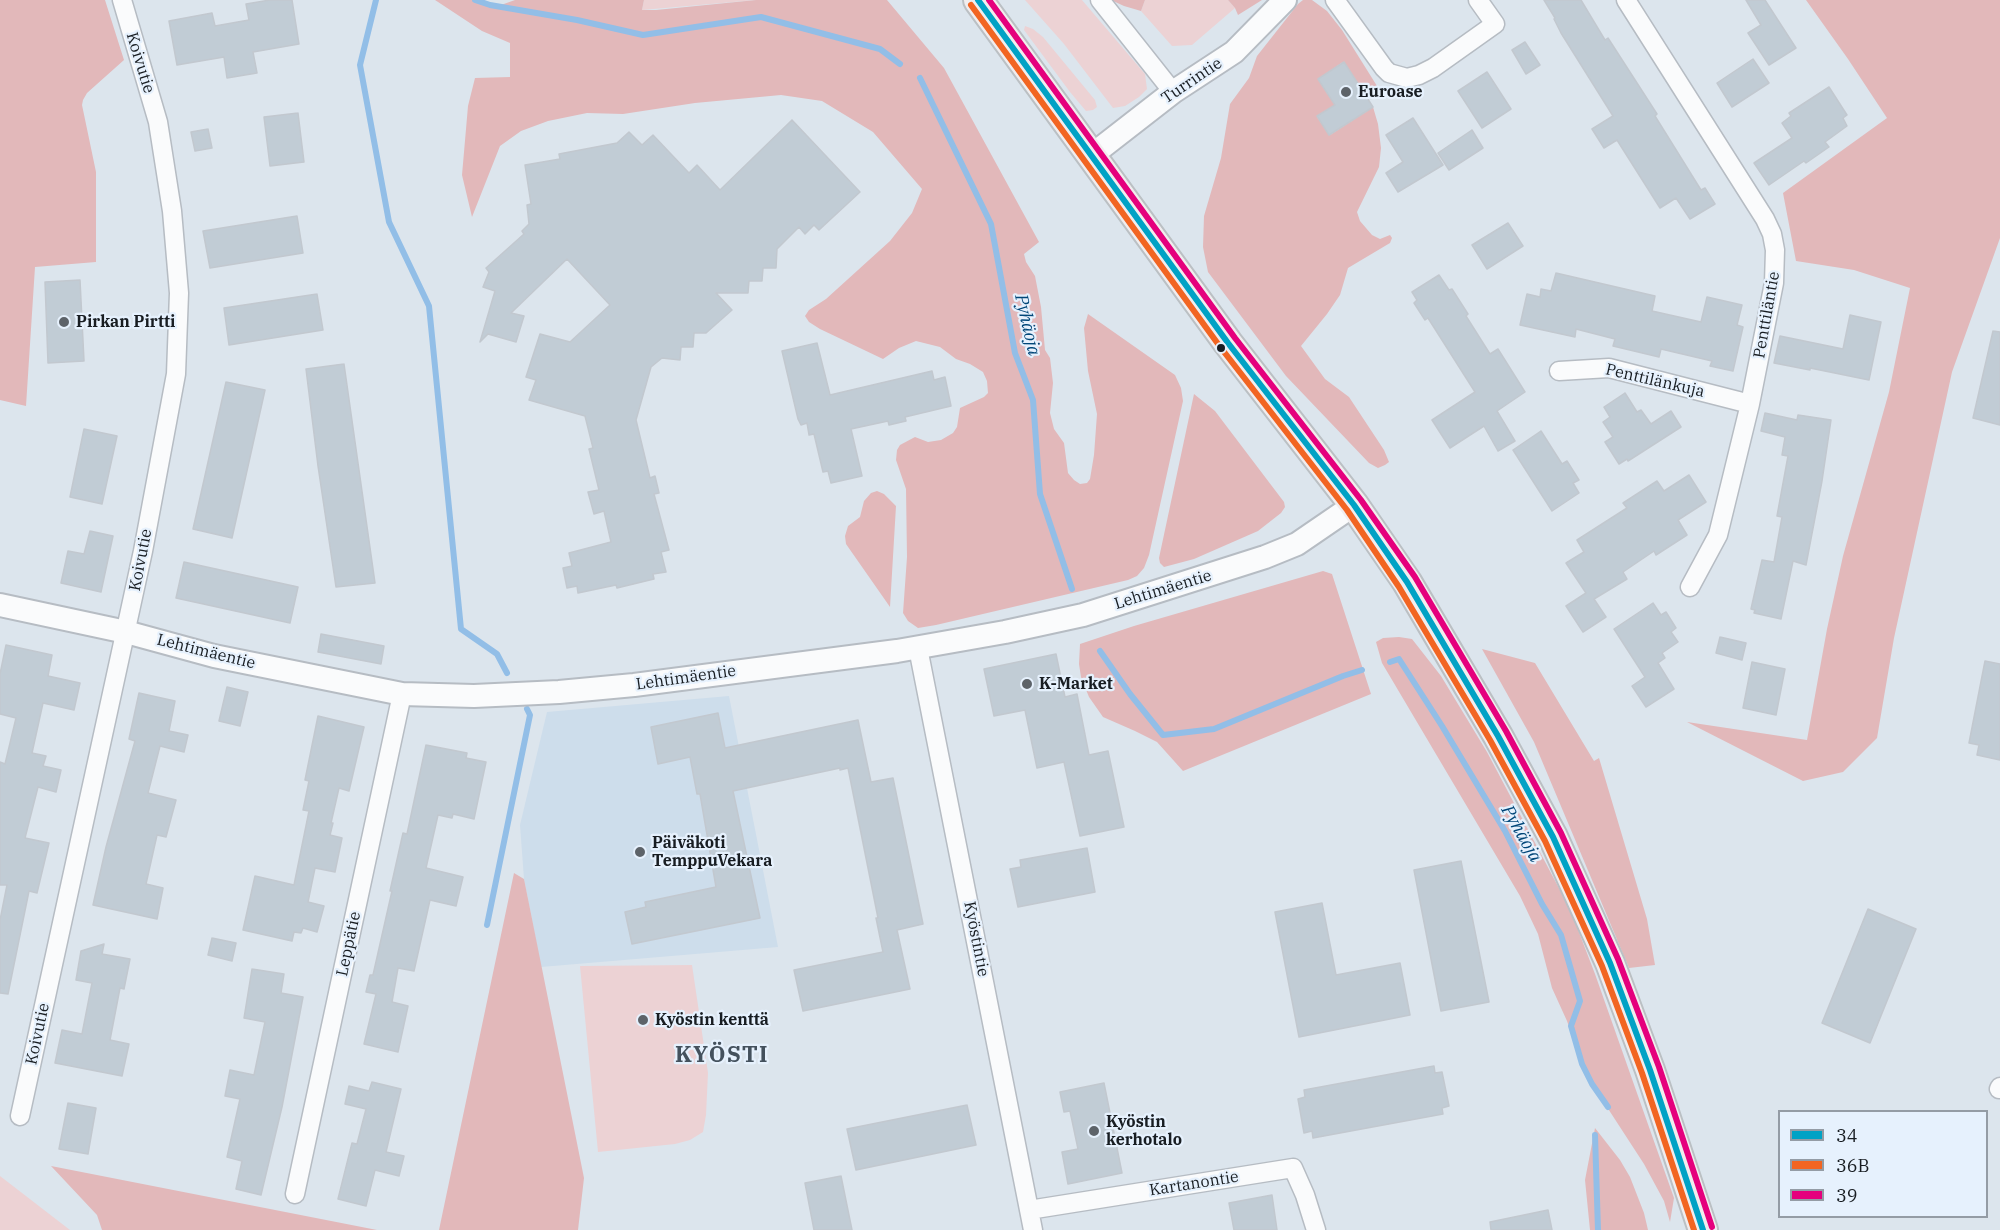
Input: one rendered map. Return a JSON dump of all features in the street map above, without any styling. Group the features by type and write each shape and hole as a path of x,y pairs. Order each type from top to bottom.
{"main road":[{"path":"978,0 1228,343 1354,505 1407,582 1498,736 1558,847 1588,912 1650,1070 1703,1230"}],"street":[{"name":"Koivutie","path":"20,1116 126,632 176,374 179,293 172,211 158,122 122,0"},
{"path":"1101,0 1173,92"},
{"name":"Turrintie","path":"1092,156 1173,92 1234,52 1285,0"},
{"path":"1335,0 1384,68 1389,73 1407,78 1433,68 1495,24 1478,0"},
{"name":"Penttiläntie","path":"1626,0 1766,219 1772,234 1776,264 1750,404 1718,535 1690,587"},
{"name":"Penttilänkuja","path":"1559,371 1609,368 1750,404"},
{"name":"Lehtimäentie","path":"0,605 126,632 214,656 402,694 474,696 583,690 918,648 1083,615 1235,568 1297,544 1354,505"},
{"name":"Kyöstintie","path":"918,648 1033,1230"},
{"name":"Leppätie","path":"295,1194 402,694"},
{"name":"Kartanontie","path":"1029,1210 1293,1168 1305,1195 1316,1230"}],"shaded area":[{"path":"0,0 105,0 124,60 87,93 82,105 96,172 96,262 35,267 26,406 0,400"},
{"path":"435,0 476,0 482,5 501,5 515,0 644,0 642,10 656,10 756,0 887,0 944,68 1039,242 1024,254 1035,276 1045,350 1050,358 1053,383 1050,413 1054,429 1064,443 1068,473 1080,484 1087,483 1090,479 1094,455 1097,414 1088,371 1084,328 1088,314 1175,375 1181,388 1183,401 1149,555 1144,568 1137,576 1128,580 936,625 918,628 908,621 903,613 907,557 906,489 896,460 897,450 900,445 915,437 928,442 941,440 953,433 957,427 960,408 988,393 987,381 983,372 956,359 940,347 916,341 899,348 883,359 820,329 809,322 805,316 809,310 826,299 890,241 912,213 922,189 873,132 822,101 781,95 695,103 623,114 587,113 548,121 521,131 500,146 472,217 462,175 468,106 475,78 510,77 510,43 482,31"},
{"path":"644,0 756,0 642,10"},
{"path":"1025,0 1082,0 1145,74 1147,89 1125,106 1113,108 1064,44"},
{"path":"1111,0 1145,0 1141,11"},
{"path":"1145,0 1228,0 1235,8 1192,45 1172,46 1141,11"},
{"path":"1228,0 1262,0 1238,15"},
{"path":"1303,0 1312,0 1327,11 1342,30 1377,86 1364,94 1343,62 1318,79 1335,105 1317,117 1330,135 1373,107 1381,148 1379,167 1357,212 1360,221 1372,235 1380,239 1390,235 1392,238 1390,243 1348,268 1340,295 1301,346 1325,379 1349,397 1384,450 1389,462 1378,468 1369,463 1286,376 1208,272 1203,247 1204,216 1221,158 1230,104 1249,78 1257,56"},
{"path":"1806,0 2000,0 2000,238 1952,372 1894,638 1877,738 1843,772 1803,781 1687,722 1807,740 1843,556 1889,392 1910,288 1854,270 1796,261 1783,193 1887,118"},
{"path":"1025,26 1043,37 1095,100 1097,107 1086,111 1024,30"},
{"path":"1194,394 1215,411 1284,502 1285,507 1281,513 1258,531 1194,559 1164,567 1159,558"},
{"path":"877,491 884,494 896,506 890,607 846,544 845,536 848,526 860,517 864,501 871,493"},
{"path":"1323,571 1332,574 1371,694 1183,771 1157,742 1103,717 1089,697 1081,677 1080,644"},
{"path":"1383,638 1412,639 1441,676 1487,752 1570,909 1674,1198 1670,1222 1664,1201 1644,1164 1592,1084 1582,1064 1567,1021 1552,988 1538,934 1520,896 1382,663 1376,642"},
{"path":"1482,649 1535,663 1594,761 1599,758 1647,919 1655,965 1629,968 1534,742"},
{"name":"Päiväkoti TemppuVekara","path":"729,696 778,947 541,967 524,879 520,825 547,712"},
{"path":"514,873 524,879 584,1178 578,1230 439,1230"},
{"name":"Kyöstin kenttä","path":"692,965 708,1073 703,1132 690,1140 675,1144 598,1152 580,966"},
{"path":"1595,1128 1630,1177 1648,1230 1590,1230 1585,1180"},
{"path":"51,1166 377,1230 102,1230 97,1215"},
{"path":"0,1176 70,1230 0,1230"}],"building":[{"path":"270,0 292,0 299,44 253,52 257,73 227,78 224,57 177,65 169,21 212,13 215,26 249,20 246,4"},
{"path":"1544,0 1581,0 1605,40 1608,38 1657,114 1655,116 1701,190 1705,188 1715,204 1690,219 1676,198 1660,208 1617,140 1604,148 1592,129 1613,116 1561,33"},
{"path":"1746,0 1765,0 1796,48 1769,65 1748,33 1761,25"},
{"path":"1525,42 1540,65 1526,74 1512,50"},
{"path":"1753,59 1769,83 1732,107 1717,83"},
{"path":"1344,62 1373,107 1329,135 1317,116 1335,105 1318,79"},
{"path":"1487,72 1511,109 1482,128 1458,91"},
{"path":"1829,87 1847,115 1843,118 1847,126 1825,142 1829,147 1769,185 1754,163 1792,138 1782,123 1791,116 1789,113"},
{"path":"298,113 304,162 270,166 264,117"},
{"path":"1413,118 1443,165 1398,192 1386,173 1403,162 1386,135"},
{"path":"792,120 860,192 819,230 814,225 805,234 799,227 777,249 776,268 763,268 762,281 749,281 748,293 716,293 732,310 706,333 694,333 693,347 681,347 680,360 662,358 651,367 636,420 650,478 655,476 659,493 654,494 669,550 661,552 666,572 653,574 654,579 617,588 616,585 578,593 577,586 567,588 563,568 572,566 569,553 611,542 604,511 594,514 588,492 599,490 589,449 593,448 585,416 529,400 536,380 526,377 540,334 570,342 610,305 567,259 511,313 524,316 516,342 488,334 480,342 495,291 483,287 489,272 486,268 524,234 522,231 529,224 527,205 531,204 525,165 560,159 559,154 617,143 629,132 642,145 653,135 689,173 697,165 720,190"},
{"path":"208,129 212,148 195,151 191,132"},
{"path":"1472,130 1483,148 1449,170 1438,153"},
{"path":"297,216 303,253 210,268 203,231"},
{"path":"1508,223 1523,246 1487,269 1472,245"},
{"path":"1556,273 1655,296 1652,311 1701,322 1707,297 1742,305 1737,325 1743,327 1733,371 1710,366 1712,361 1661,349 1659,357 1613,346 1615,339 1576,329 1575,337 1520,325 1527,294 1540,297 1541,289 1551,291"},
{"path":"1439,275 1449,290 1452,289 1490,354 1498,349 1525,392 1497,411 1515,441 1498,451 1484,426 1450,448 1432,420 1475,392 1428,318 1425,320 1414,303 1417,300 1412,292"},
{"name":"Pirkan Pirtti","path":"80,280 84,361 48,363 45,282"},
{"path":"317,294 323,330 229,345 224,308"},
{"path":"1850,315 1881,322 1869,380 1774,363 1780,336 1843,349"},
{"path":"1993,331 2000,332 2000,425 1973,418"},
{"path":"817,343 830,395 932,371 934,380 945,377 951,406 905,417 906,421 889,425 888,421 851,429 862,476 831,483 828,471 823,472 814,434 809,435 807,423 801,425 798,419 782,351"},
{"path":"344,364 375,583 336,587 306,369"},
{"path":"226,382 265,390 232,538 193,529"},
{"path":"1625,393 1637,412 1641,410 1651,424 1671,411 1681,427 1628,461 1627,459 1619,464 1605,442 1613,437 1603,422 1610,417 1604,407"},
{"path":"1765,413 1797,420 1798,415 1831,420 1806,565 1793,561 1781,619 1754,613 1755,610 1751,609 1762,560 1774,562 1782,517 1777,516 1788,456 1782,455 1785,437 1761,431"},
{"path":"84,429 117,436 102,504 70,497"},
{"path":"1541,431 1562,464 1567,461 1579,480 1573,483 1579,493 1552,511 1513,450"},
{"path":"1689,475 1706,502 1678,520 1687,535 1656,555 1654,551 1623,572 1627,579 1594,599 1606,617 1583,632 1566,606 1586,593 1566,563 1584,552 1577,540 1627,508 1623,503 1657,481 1664,491"},
{"path":"90,531 113,536 101,592 61,583 68,551 84,554"},
{"path":"184,562 298,587 290,623 176,598"},
{"path":"1653,603 1661,615 1666,612 1676,628 1671,632 1678,642 1662,653 1665,658 1658,663 1674,689 1646,707 1632,686 1645,677 1614,629"},
{"path":"321,634 384,646 381,664 318,652"},
{"path":"1720,637 1746,643 1742,660 1716,653"},
{"path":"6,645 52,655 48,676 80,683 74,710 43,703 32,753 46,756 43,766 61,770 56,792 38,787 25,838 49,843 37,893 29,891 8,994 0,993 0,920 7,885 0,885 0,762 5,764 16,718 0,714 0,674"},
{"path":"1056,654 1065,697 1077,694 1089,755 1108,751 1124,827 1080,836 1064,762 1037,768 1025,710 994,716 984,669"},
{"path":"1985,661 2000,664 2000,760 1977,755 1979,745 1969,743"},
{"path":"1752,662 1785,669 1776,715 1743,708"},
{"path":"227,687 248,692 240,726 219,721"},
{"path":"139,693 175,701 169,731 188,735 184,752 160,746 148,793 176,800 166,837 157,835 146,884 163,888 157,919 93,905 135,741 129,739"},
{"path":"718,713 725,748 858,720 871,782 893,778 923,924 897,930 910,989 803,1011 794,970 883,952 848,768 733,791 760,918 632,944 625,912 646,907 645,902 716,887 700,794 697,794 690,757 658,764 651,727"},
{"path":"318,716 364,727 349,791 339,788 331,823 333,823 330,835 342,838 335,872 315,868 308,902 324,906 317,932 303,928 301,933 294,932 292,941 243,930 255,876 294,885 309,811 303,810 309,781 305,780"},
{"path":"426,745 467,753 466,758 486,762 474,819 453,814 452,818 438,815 426,868 463,877 456,906 430,900 414,971 398,968 392,1002 408,1006 398,1052 364,1044 376,994 366,992 370,975 373,975 403,833 407,834"},
{"path":"1087,848 1095,892 1018,907 1010,869 1021,867 1020,860"},
{"path":"1461,861 1489,1002 1441,1011 1414,870"},
{"path":"1322,903 1336,975 1400,963 1410,1015 1299,1037 1275,912"},
{"path":"1868,909 1916,929 1870,1043 1822,1023"},
{"path":"212,938 236,943 232,961 208,955"},
{"path":"104,944 102,954 130,959 124,989 120,988 110,1040 129,1044 122,1076 55,1063 62,1030 82,1034 92,983 76,980 81,951"},
{"path":"252,969 284,974 281,993 303,997 282,1107 261,1195 236,1189 242,1161 227,1157 240,1099 225,1096 230,1070 254,1075 265,1022 244,1018"},
{"path":"1434,1066 1435,1073 1442,1072 1449,1106 1442,1108 1443,1114 1313,1138 1312,1131 1304,1133 1298,1099 1305,1097 1304,1090"},
{"path":"372,1082 401,1089 386,1152 404,1156 399,1176 375,1170 366,1206 338,1199 352,1143 357,1144 366,1109 345,1104 349,1086 369,1091"},
{"name":"Kyöstin kerhotalo","path":"1104,1083 1122,1173 1068,1184 1062,1152 1078,1149 1070,1111 1064,1112 1060,1092"},
{"path":"68,1103 96,1108 88,1154 59,1149"},
{"path":"967,1105 976,1145 856,1170 847,1129"},
{"path":"841,1176 852,1230 814,1230 805,1183"},
{"path":"1272,1195 1277,1230 1234,1230 1229,1203"},
{"path":"1548,1210 1552,1230 1491,1230 1490,1222"}],"waterway":[{"path":"376,0 360,65 389,222 429,306 461,629 497,654 507,673"},
{"name":"Pyhäoja","path":"475,0 490,5 577,20 643,35 761,17 880,49 900,64"},
{"name":"Pyhäoja","path":"920,78 991,224 1015,353 1033,400 1040,494 1072,589"},
{"name":"Pyhäoja","path":"1100,651 1130,694 1163,735 1214,729 1362,670"},
{"name":"Pyhäoja","path":"1390,662 1399,659 1442,726 1505,831 1542,904 1561,935 1580,1001 1571,1026 1582,1064 1608,1107"},
{"path":"487,925 530,715 527,709"},
{"name":"Pyhäoja","path":"1595,1135 1598,1230"}],"transit line":[{"name":"34","path":"978,0 1228,343 1354,505 1407,582 1498,736 1553,837 1610,963 1650,1070 1703,1230"},
{"name":"39","path":"989,0 1235,338 1361,500 1415,577 1506,731 1561,833 1618,959 1659,1067 1712,1227"},
{"name":"36B","path":"971,5 1221,348 1347,510 1399,587 1490,740 1545,841 1602,966 1642,1073 1694,1230"}],"place":[{"name":"Euroase","path":"1346,92"},
{"name":"Pirkan Pirtti","path":"64,322"},
{"name":"K-Market","path":"1027,684"},
{"name":"Päiväkoti TemppuVekara","path":"640,852"},
{"name":"Kyöstin kenttä","path":"643,1020"},
{"name":"Kyöstin kerhotalo","path":"1094,1131"}],"district":[{"name":"KYÖSTI","path":"722,1056"}]}
